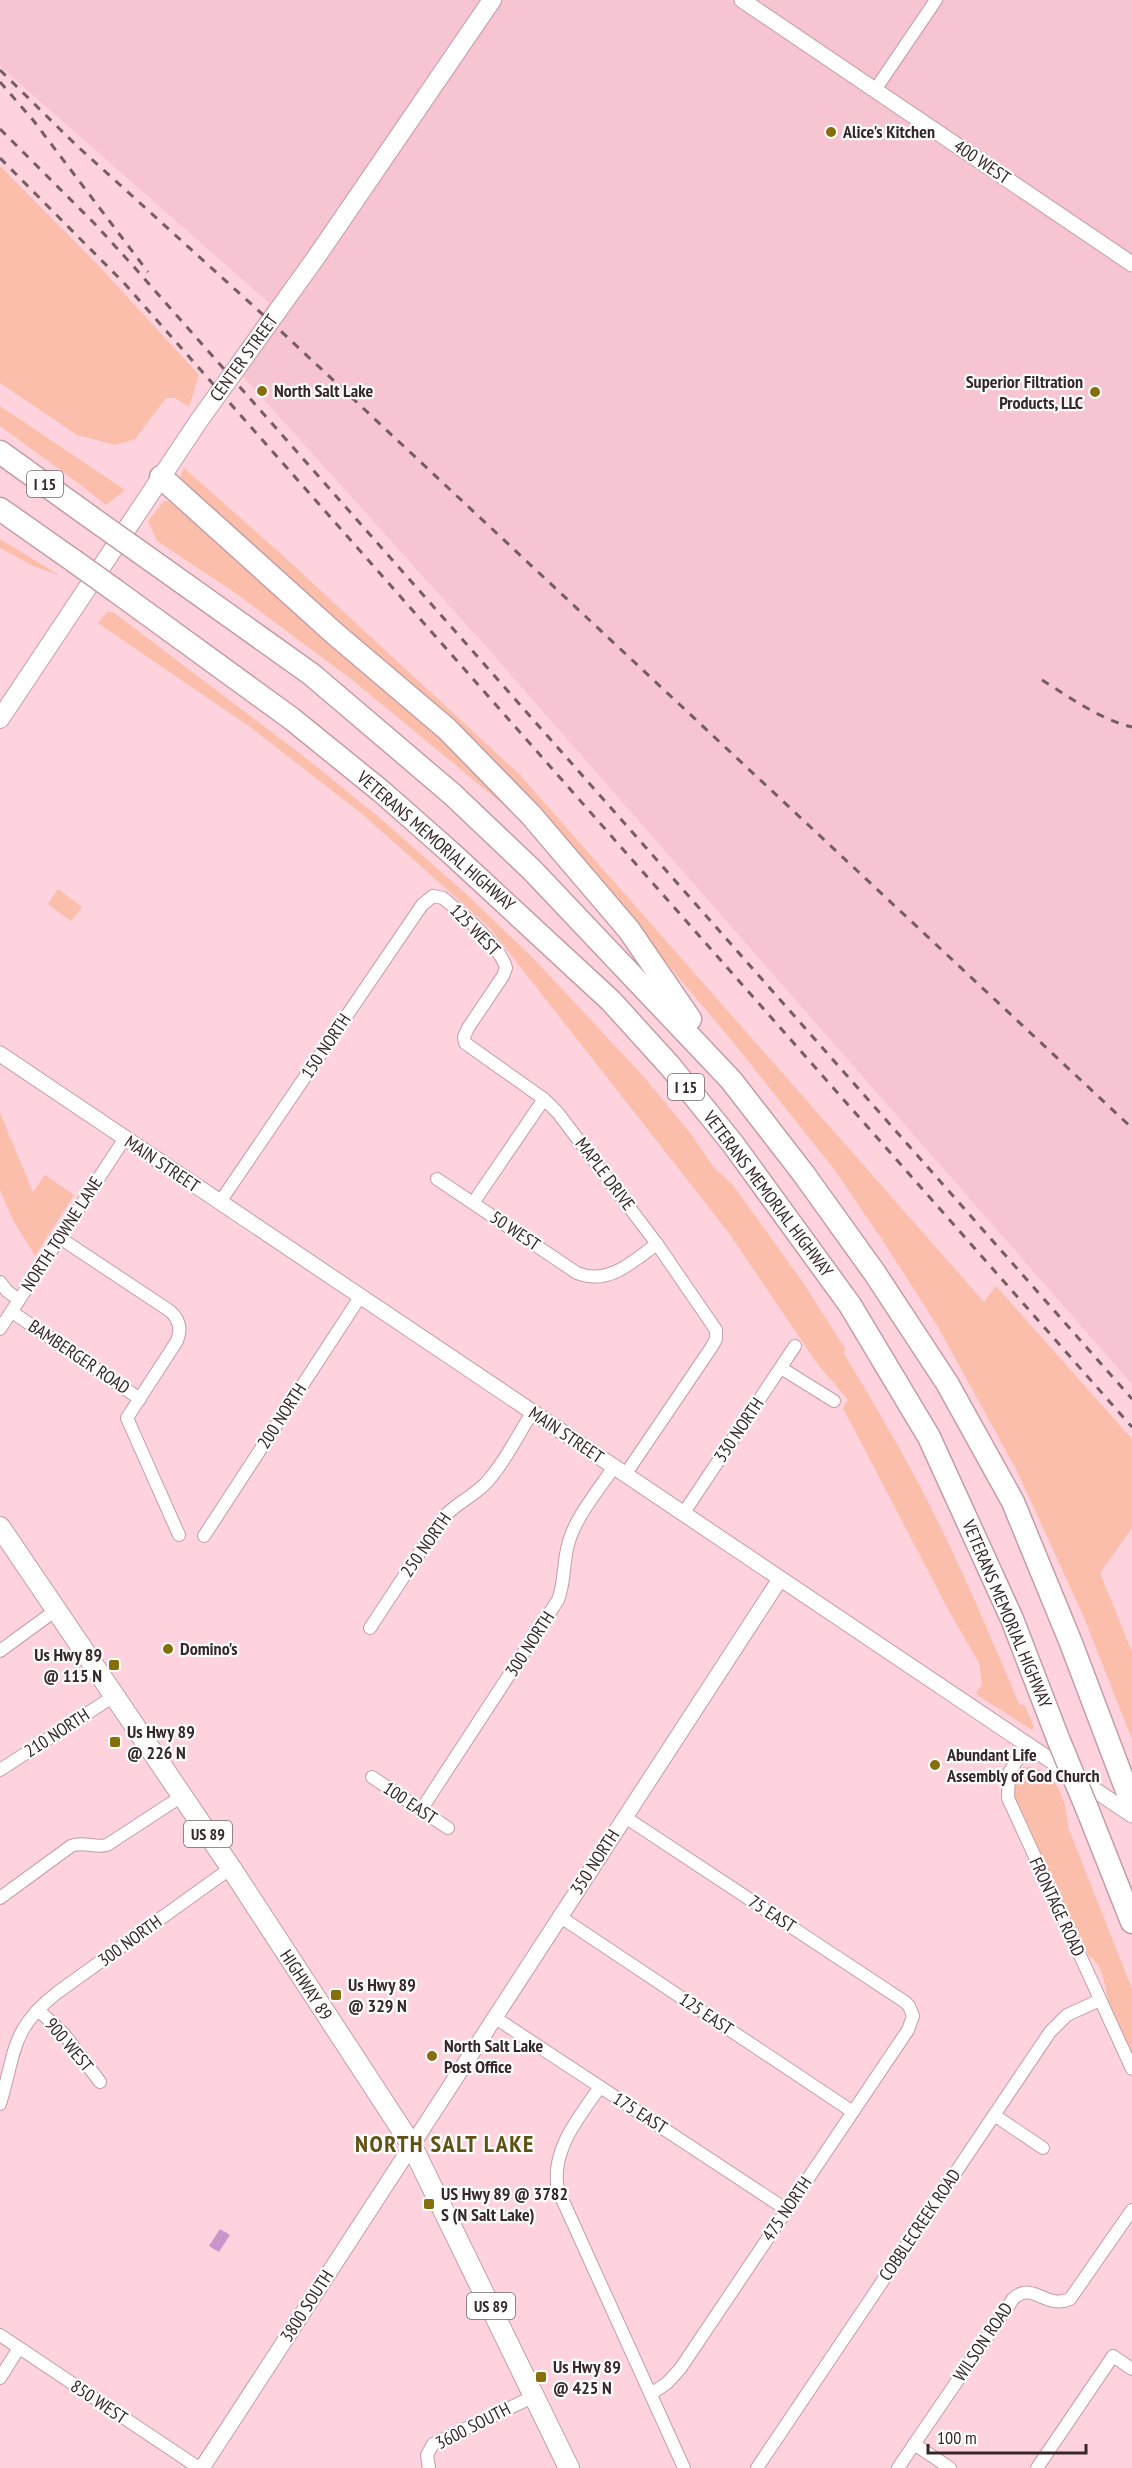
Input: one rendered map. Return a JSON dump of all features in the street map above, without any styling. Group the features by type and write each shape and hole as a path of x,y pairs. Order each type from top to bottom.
{"highway":[{"name":"I 15","path":"0,452 311,674 452,794 532,870 731,1080 803,1173 874,1272 947,1383 1013,1502 1071,1643 1128,1793"},
{"path":"161,477 334,633 447,729 531,815 629,930 731,1080"},
{"name":"VETERANS MEMORIAL HIGHWAY","path":"0,509 292,719 382,792 611,1001 670,1066 726,1136 850,1305 930,1437 1012,1619 1132,1922"},
{"path":"0,525 32,545 74,561"}],"main road":[{"name":"CENTER STREET","path":"0,719 161,477 492,0"},
{"name":"HIGHWAY 89","path":"0,1527 231,1868 411,2145 569,2468"}],"street":[{"name":"400 WEST","path":"742,0 1132,264"},
{"path":"875,90 936,0"},
{"name":"125 WEST","path":"435,895 442,898 481,933 504,962 506,971 468,1028 464,1040"},
{"name":"150 NORTH","path":"220,1202 422,904 435,895"},
{"name":"MAPLE DRIVE","path":"464,1040 472,1049 544,1099 563,1118 713,1322 717,1334"},
{"name":"MAIN STREET","path":"0,1054 1132,1815"},
{"path":"473,1203 544,1099"},
{"name":"NORTH TOWNE LANE","path":"0,1329 125,1138"},
{"name":"50 WEST","path":"438,1179 577,1273 595,1277 617,1272 657,1244"},
{"path":"60,1238 170,1311 178,1321 180,1333 177,1341 140,1399"},
{"path":"0,1282 19,1300"},
{"name":"200 NORTH","path":"204,1536 360,1297"},
{"name":"BAMBERGER ROAD","path":"12,1312 140,1399 127,1418 129,1425 180,1535"},
{"name":"300 NORTH","path":"421,1810 558,1600 568,1544 573,1531 711,1348 717,1334"},
{"name":"330 NORTH","path":"683,1514 795,1346"},
{"path":"781,1368 834,1401"},
{"name":"250 NORTH","path":"370,1628 441,1520 488,1480 532,1413"},
{"name":"350 NORTH","path":"411,2145 780,1579"},
{"path":"0,1651 56,1610"},
{"name":"210 NORTH","path":"0,1770 114,1696"},
{"name":"FRONTAGE ROAD","path":"1027,1744 1009,1773 1008,1798 1132,2069"},
{"name":"100 EAST","path":"372,1777 448,1828"},
{"path":"0,1898 71,1846 107,1845 182,1796"},
{"name":"75 EAST","path":"625,1817 905,2002 913,2016"},
{"name":"300 NORTH","path":"0,2104 18,2037 38,2010 58,1992 231,1868"},
{"name":"125 EAST","path":"559,1917 853,2112"},
{"name":"COBBLECREEK ROAD","path":"757,2468 1055,2025 1073,2011 1100,2000"},
{"name":"900 WEST","path":"38,2010 64,2034 100,2082"},
{"name":"475 NORTH","path":"651,2394 667,2383 680,2369 908,2030 913,2016"},
{"name":"175 EAST","path":"494,2017 787,2210"},
{"path":"600,2086 564,2143 558,2158 556,2183 562,2201 684,2468"},
{"path":"994,2115 1043,2148"},
{"name":"3800 SOUTH","path":"200,2468 411,2145"},
{"name":"WILSON ROAD","path":"898,2468 1013,2299 1024,2292 1033,2293 1053,2302 1070,2299 1132,2210"},
{"name":"850 WEST","path":"0,2336 200,2468"},
{"path":"0,2378 19,2348"},
{"path":"1037,2468 1113,2356 1132,2369"},
{"name":"3600 SOUTH","path":"429,2468 427,2455 433,2444 535,2396"},
{"path":"915,2444 950,2468"}],"shaded area":[{"path":"0,0 1132,0 1132,1384 482,642 229,361 269,303 0,66"},
{"path":"0,166 97,264 199,375 189,407 175,398 166,398 135,439 115,445 77,435 0,383"},
{"path":"0,406 125,490 106,505 0,426"},
{"path":"184,468 279,552 520,775 984,1302 996,1286 1132,1439 1132,1528 1100,1573 1132,1652 1132,1739 1083,1615 1017,1471 938,1327 837,1173 737,1047 638,929 179,480"},
{"path":"164,501 168,501 236,558 426,725 515,814 351,679 234,592 157,541 148,521"},
{"path":"0,539 59,575 33,566 0,548"},
{"path":"107,612 113,612 302,755 381,819 464,892 533,958 644,1077 691,1134 715,1169 733,1185 804,1284 846,1350 843,1352 926,1498 979,1611 1019,1704 1025,1706 1034,1727 1032,1730 976,1694 982,1684 979,1663 949,1611 843,1408 848,1400 816,1362 729,1233 489,927 361,813 250,727 98,623"},
{"path":"58,889 82,907 71,921 48,904"},
{"path":"0,1113 33,1192 45,1175 74,1195 35,1256 13,1220 0,1190"},
{"path":"1022,1767 1043,1771 1051,1778 1062,1796 1068,1827 1132,1989 1132,2052 1112,2010 1101,1971 1089,1956 1015,1798 1013,1782 1018,1769"},
{"path":"220,2229 230,2235 219,2252 209,2246"}],"railway":[{"path":"0,70 76,145 270,321 1132,1128"},
{"path":"0,82 33,120 148,272"},
{"path":"0,129 94,223 135,268 1132,1399"},
{"path":"0,158 125,284 1132,1427"},
{"path":"1042,680 1108,719 1132,727"}],"place":[{"name":"Alice's Kitchen","path":"831,132"},
{"name":"North Salt Lake","path":"262,391"},
{"name":"Superior Filtration Products, LLC","path":"1095,392"},
{"name":"Domino's","path":"168,1649"},
{"name":"Us Hwy 89 @ 115 N","path":"114,1665"},
{"name":"Us Hwy 89 @ 226 N","path":"115,1742"},
{"name":"Abundant Life Assembly of God Church","path":"935,1765"},
{"name":"Us Hwy 89 @ 329 N","path":"336,1995"},
{"name":"North Salt Lake Post Office","path":"432,2056"},
{"name":"US Hwy 89 @ 3782 S (N Salt Lake)","path":"429,2204"},
{"name":"Us Hwy 89 @ 425 N","path":"541,2377"}],"district":[{"name":"NORTH SALT LAKE","path":"445,2144"}]}
